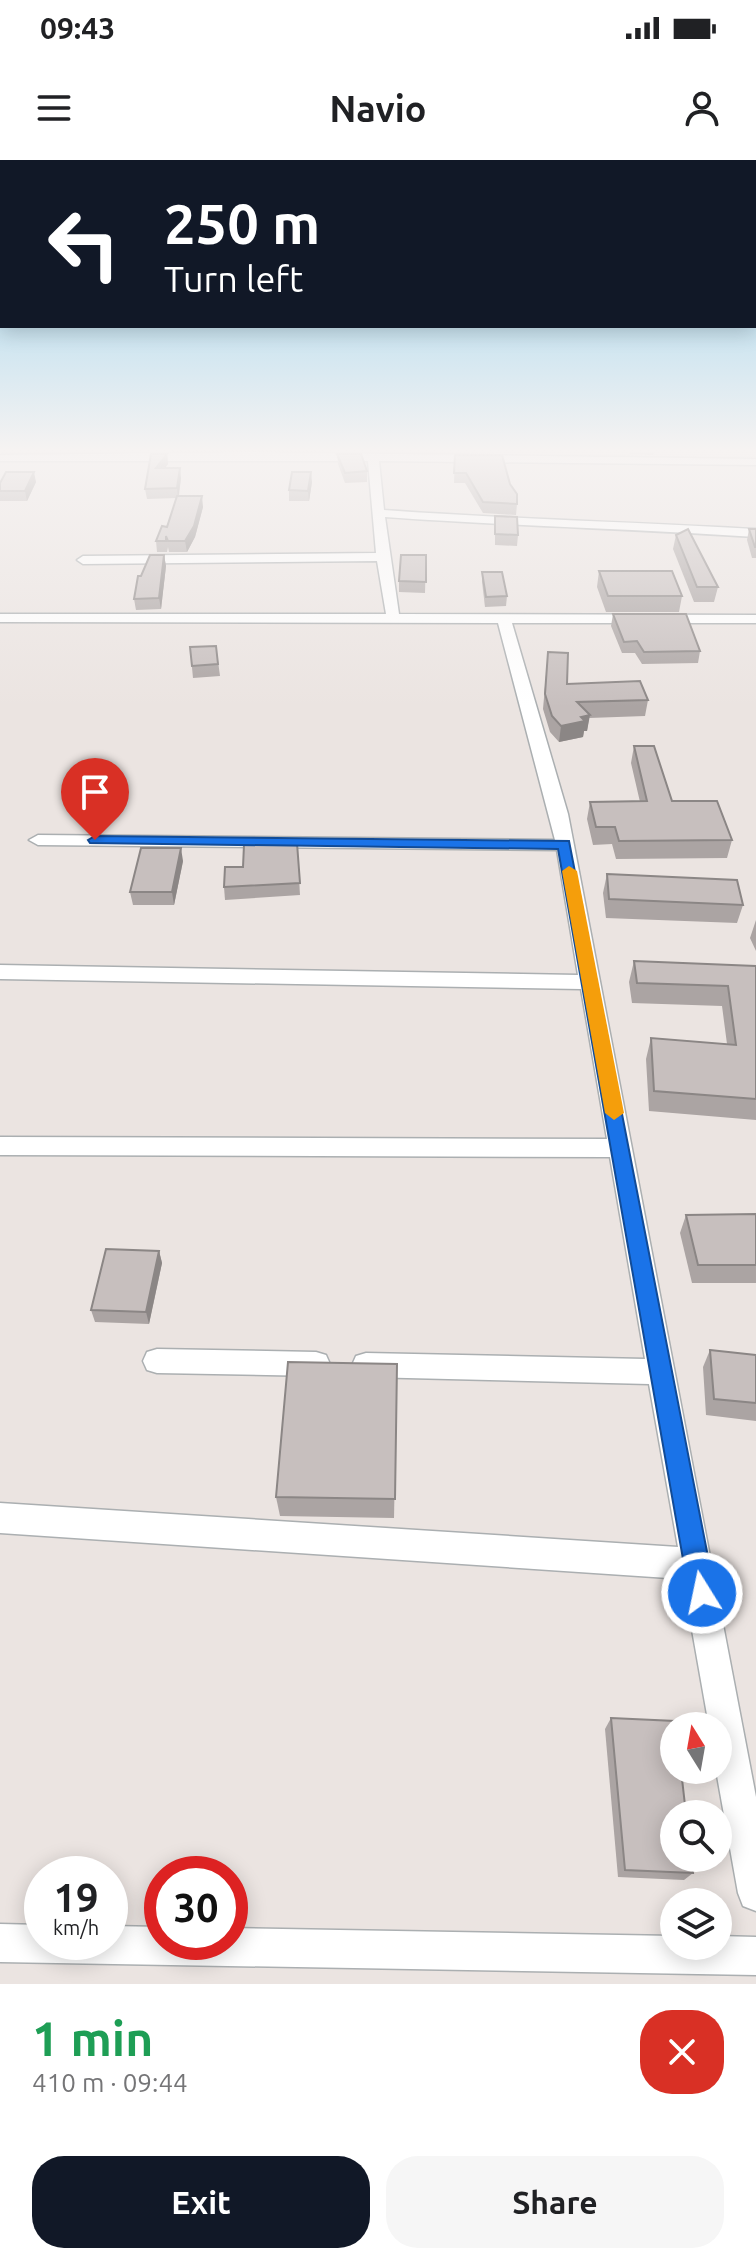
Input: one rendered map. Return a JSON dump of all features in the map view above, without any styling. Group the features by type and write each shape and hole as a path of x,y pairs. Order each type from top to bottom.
{"street":[{"path":"381,537 393,618"},
{"path":"83,560 383,557"},
{"path":"0,618 756,619"},
{"path":"504,618 559,814 756,1893"},
{"path":"38,840 564,845"},
{"path":"0,972 590,982"},
{"path":"0,1146 621,1148"},
{"path":"157,1361 661,1372"},
{"path":"0,1518 696,1564"},
{"path":"0,1943 756,1956"}],"building":[{"path":"166,537 187,537 185,541 168,541"},
{"path":"677,537 692,537 718,587 697,587"},
{"path":"150,555 164,555 159,598 134,599 138,576 141,576"},
{"path":"401,555 426,555 426,582 399,581"},
{"path":"599,571 672,571 682,596 608,596"},
{"path":"482,572 502,572 507,596 486,597"},
{"path":"613,614 686,614 700,651 644,652 637,641 624,642"},
{"path":"216,646 218,664 192,666 190,647"},
{"path":"548,652 568,653 567,684 640,681 648,700 577,702 590,715 581,717 585,721 561,726 552,716 545,694"},
{"path":"634,746 654,746 672,801 717,801 732,840 619,841 615,827 596,827 590,802 647,801"},
{"path":"297,843 300,883 224,887 225,867 243,867 244,845"},
{"path":"141,848 181,848 172,892 130,892"},
{"path":"607,874 737,880 743,905 609,899"},
{"path":"634,961 756,966 756,1099 654,1091 651,1038 736,1045 728,986 637,983"},
{"path":"756,1214 756,1265 698,1265 686,1215"},
{"path":"106,1249 159,1251 146,1312 91,1310"},
{"path":"710,1350 756,1355 756,1403 714,1399"},
{"path":"288,1362 397,1364 395,1499 276,1497"},
{"path":"611,1718 660,1720 660,1784 683,1784 684,1800 660,1800 660,1872 625,1870"}],"slow traffic":[{"path":"569,871 614,1113"}],"route":[{"path":"95,840 564,845 702,1593"}]}
